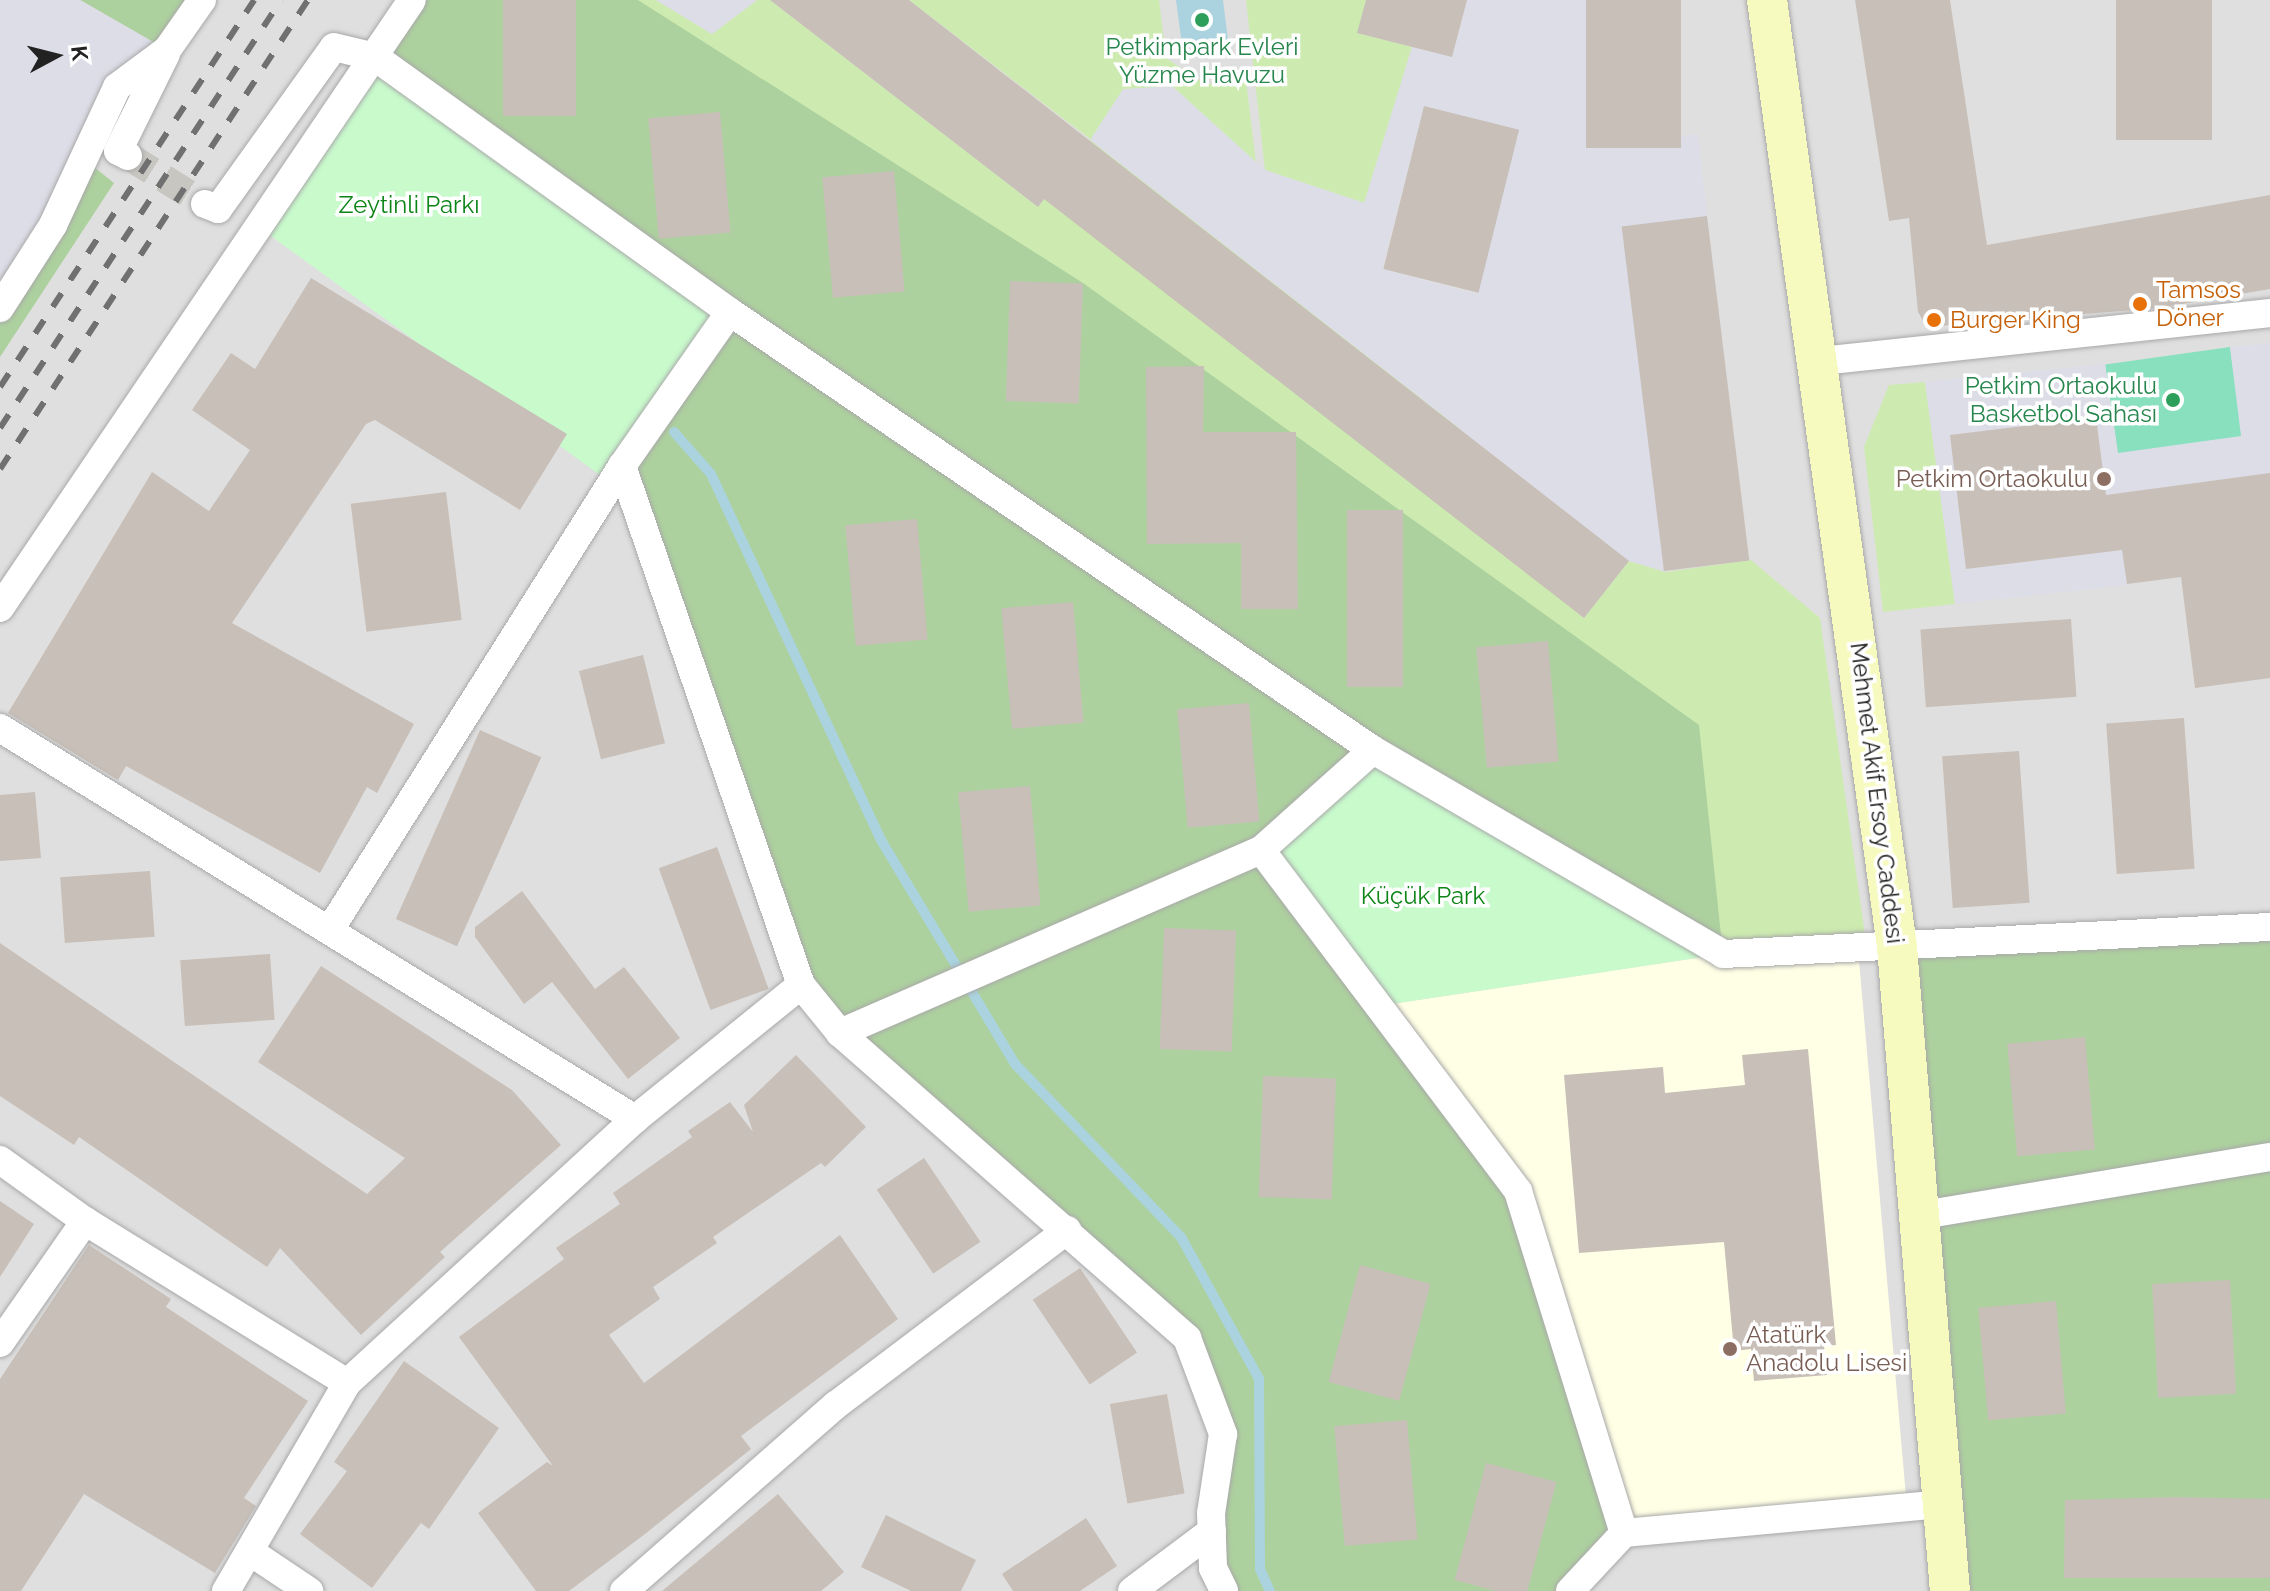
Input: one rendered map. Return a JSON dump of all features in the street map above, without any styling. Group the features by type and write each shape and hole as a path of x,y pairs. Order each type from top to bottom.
{"main road":[{"name":"Mehmet Akif Ersoy Caddesi","path":"1767,0 1821,361 1897,947 1923,1215 1950,1591"}],"street":[{"path":"128,156 118,151 167,50 202,0"},
{"path":"0,608 412,0"},
{"path":"205,204 218,209 334,47 375,57 730,312 1373,750 1723,954 2270,927"},
{"path":"0,308 53,225 117,87 167,50"},
{"path":"331,928 622,466 730,312"},
{"path":"1821,361 2270,313"},
{"path":"622,466 801,985 840,1033 1187,1338 1223,1434 1212,1531 1213,1568 1224,1591"},
{"path":"0,728 331,928 635,1119"},
{"path":"840,1033 1261,850 1373,750"},
{"path":"1261,850 1518,1191 1624,1533"},
{"path":"226,1591 252,1553 347,1383 635,1119 801,985"},
{"path":"1923,1215 2270,1157"},
{"path":"0,1160 85,1221 347,1383"},
{"path":"0,1343 85,1221"},
{"path":"624,1591 836,1405 1067,1230"},
{"path":"1570,1591 1624,1533 1944,1504"},
{"path":"1132,1591 1212,1531"},
{"path":"252,1553 309,1591"}],"shaded area":[{"path":"0,0 2270,0 2270,1591 0,1591"},
{"path":"0,0 80,0 167,50 84,159 0,308"},
{"path":"656,0 757,0 712,34"},
{"path":"1467,0 1586,0 1607,146 1698,134 1707,216 1622,228 1666,572 1629,561 1090,140 1123,89 1172,86 1265,170 1364,203 1412,47 1452,57","holes":["1424,106 1518,130 1477,294 1382,269"]},
{"path":"2270,343 2270,473 2115,494 2127,585 1955,604 1925,382 2105,364 2118,453 2241,436 2230,347","holes":["2096,417 2113,551 1966,569 1950,435"]},
{"name":"Atatürk Anadolu Lisesi","path":"1858,949 1907,1508 1624,1533 1378,1006 1723,954"}],"green space":[{"path":"80,0 202,0 167,50"},
{"path":"412,0 638,0 1083,283 1699,725 1723,954 1261,850 1518,1191 1624,1533 1570,1591 1224,1591 1223,1434 1187,1338 801,985 622,466 375,57"},
{"path":"638,0 656,0 712,34 757,0 770,0 1038,207 1090,139 909,0 1159,0 1166,58 1205,84 1246,80 1256,163 1172,86 1437,411 1459,425 1414,483 1584,618 1629,561 1666,572 1751,560 1820,618 1867,949 1723,954"},
{"path":"1246,0 1366,0 1358,33 1412,47 1365,203 1265,170"},
{"name":"Zeytinli Parkı","path":"375,57 729,314 607,481 254,224"},
{"path":"84,159 114,183 0,357 0,308"},
{"name":"Petkim Ortaokulu Basketbol Sahası","path":"2230,347 2243,437 2118,455 2105,365"},
{"path":"1925,382 1955,604 1883,612 1864,447 1889,385"},
{"name":"Küçük Park","path":"1373,750 1723,954 1378,1006 1261,850"},
{"path":"2270,927 2270,1591 1950,1591 1897,947"}],"water":[{"name":"Petkimpark Evleri Yüzme Havuzu","path":"1176,0 1223,0 1228,40 1182,45"}],"building":[{"path":"503,0 576,0 576,116 503,116"},
{"path":"770,0 909,0 1629,561 1584,618 1044,199 1038,207"},
{"path":"1366,0 1467,0 1452,57 1357,33"},
{"path":"1586,0 1681,0 1681,148 1586,148"},
{"path":"1855,0 1950,0 1987,245 2270,195 2270,289 2158,308 1927,327 1918,312 1909,218 1889,221"},
{"path":"2116,0 2212,0 2212,140 2116,140"},
{"path":"1424,106 1519,130 1478,293 1383,269"},
{"path":"720,112 731,233 659,239 648,118"},
{"path":"894,171 905,292 833,298 822,177"},
{"path":"1707,216 1749,560 1664,571 1622,226"},
{"path":"311,278 567,434 520,510 375,420 366,424 232,623 414,724 377,793 367,787 320,873 126,766 118,780 8,713 152,472 209,511 250,450 192,410 231,353 255,369"},
{"path":"1010,281 1083,284 1079,403 1006,401"},
{"path":"1204,366 1203,432 1296,432 1298,609 1241,609 1241,543 1147,544 1146,367"},
{"path":"2096,417 2106,495 2270,473 2270,678 2195,688 2181,577 2127,584 2122,550 1966,569 1950,435"},
{"path":"446,492 462,620 366,632 351,504"},
{"path":"1347,510 1403,510 1403,687 1347,687"},
{"path":"917,519 928,640 856,646 845,525"},
{"path":"1073,602 1084,723 1012,729 1001,608"},
{"path":"2071,619 2076,697 1926,707 1920,630"},
{"path":"1548,641 1559,762 1487,768 1476,647"},
{"path":"643,655 665,743 601,759 579,671"},
{"path":"1249,703 1259,822 1188,828 1177,709"},
{"path":"2184,718 2195,869 2117,874 2106,723"},
{"path":"480,730 541,757 457,946 396,919"},
{"path":"2019,751 2030,903 1953,908 1942,756"},
{"path":"1030,786 1040,906 969,912 958,792"},
{"path":"35,792 41,858 0,861 0,795"},
{"path":"717,847 769,989 710,1010 659,868"},
{"path":"150,871 155,937 65,943 60,877"},
{"path":"522,891 595,989 624,967 680,1038 628,1079 552,982 524,1004 475,937 475,927"},
{"path":"1164,928 1236,931 1232,1051 1160,1049"},
{"path":"0,943 367,1194 405,1158 258,1062 321,966 512,1090 561,1145 440,1252 445,1257 361,1335 280,1248 267,1267 79,1137 74,1145 0,1096"},
{"path":"270,954 275,1020 185,1026 180,960"},
{"path":"2085,1037 2095,1150 2017,1156 2007,1044"},
{"path":"1808,1049 1836,1345 1824,1346 1827,1375 1754,1381 1751,1349 1734,1351 1724,1242 1579,1253 1564,1075 1663,1067 1665,1093 1745,1085 1742,1055"},
{"path":"796,1055 866,1127 825,1167 821,1163 713,1237 717,1243 653,1287 660,1299 609,1335 644,1383 840,1235 898,1319 741,1436 751,1449 645,1534 569,1591 536,1591 478,1513 547,1462 553,1466 459,1337 564,1259 556,1248 620,1204 613,1193 692,1137 688,1131 730,1102 753,1132 744,1105"},
{"path":"1263,1076 1336,1079 1332,1199 1259,1197"},
{"path":"924,1158 980,1242 933,1274 877,1190"},
{"path":"0,1201 34,1224 0,1277"},
{"path":"89,1245 171,1299 166,1307 308,1401 244,1498 256,1506 215,1573 84,1494 21,1591 0,1591 0,1379"},
{"path":"1360,1265 1431,1284 1399,1401 1329,1382"},
{"path":"1080,1268 1137,1353 1090,1384 1033,1300"},
{"path":"2230,1280 2236,1394 2158,1398 2152,1284"},
{"path":"2056,1301 2066,1414 1988,1420 1978,1308"},
{"path":"404,1361 499,1428 429,1529 421,1523 372,1588 300,1534 347,1471 334,1462"},
{"path":"1167,1394 1185,1493 1127,1504 1110,1404"},
{"path":"1407,1420 1417,1540 1345,1546 1334,1426"},
{"path":"1486,1463 1557,1482 1527,1591 1496,1591 1455,1580"},
{"path":"778,1494 844,1572 821,1591 662,1591"},
{"path":"2176,1497 2270,1499 2270,1578 2064,1578 2065,1500"},
{"path":"886,1515 976,1560 961,1591 911,1591 861,1567"},
{"path":"1086,1518 1117,1566 1080,1591 1013,1591 1002,1574"}],"waterway":[{"path":"674,432 711,474 881,840 1015,1064 1181,1237 1259,1379 1260,1569 1270,1591"}],"tunnel":[{"path":"128,156 205,204"}],"railway":[{"path":"0,387 254,0"},
{"path":"0,428 281,0"},
{"path":"0,469 308,0"}],"place":[{"name":"Petkimpark Evleri Yüzme Havuzu","path":"1202,20"},
{"name":"Tamsos Döner","path":"2140,304"},
{"name":"Burger King","path":"1934,320"},
{"name":"Petkim Ortaokulu Basketbol Sahası","path":"2173,400"},
{"name":"Petkim Ortaokulu","path":"2104,479"},
{"name":"Atatürk Anadolu Lisesi","path":"1730,1349"}]}
